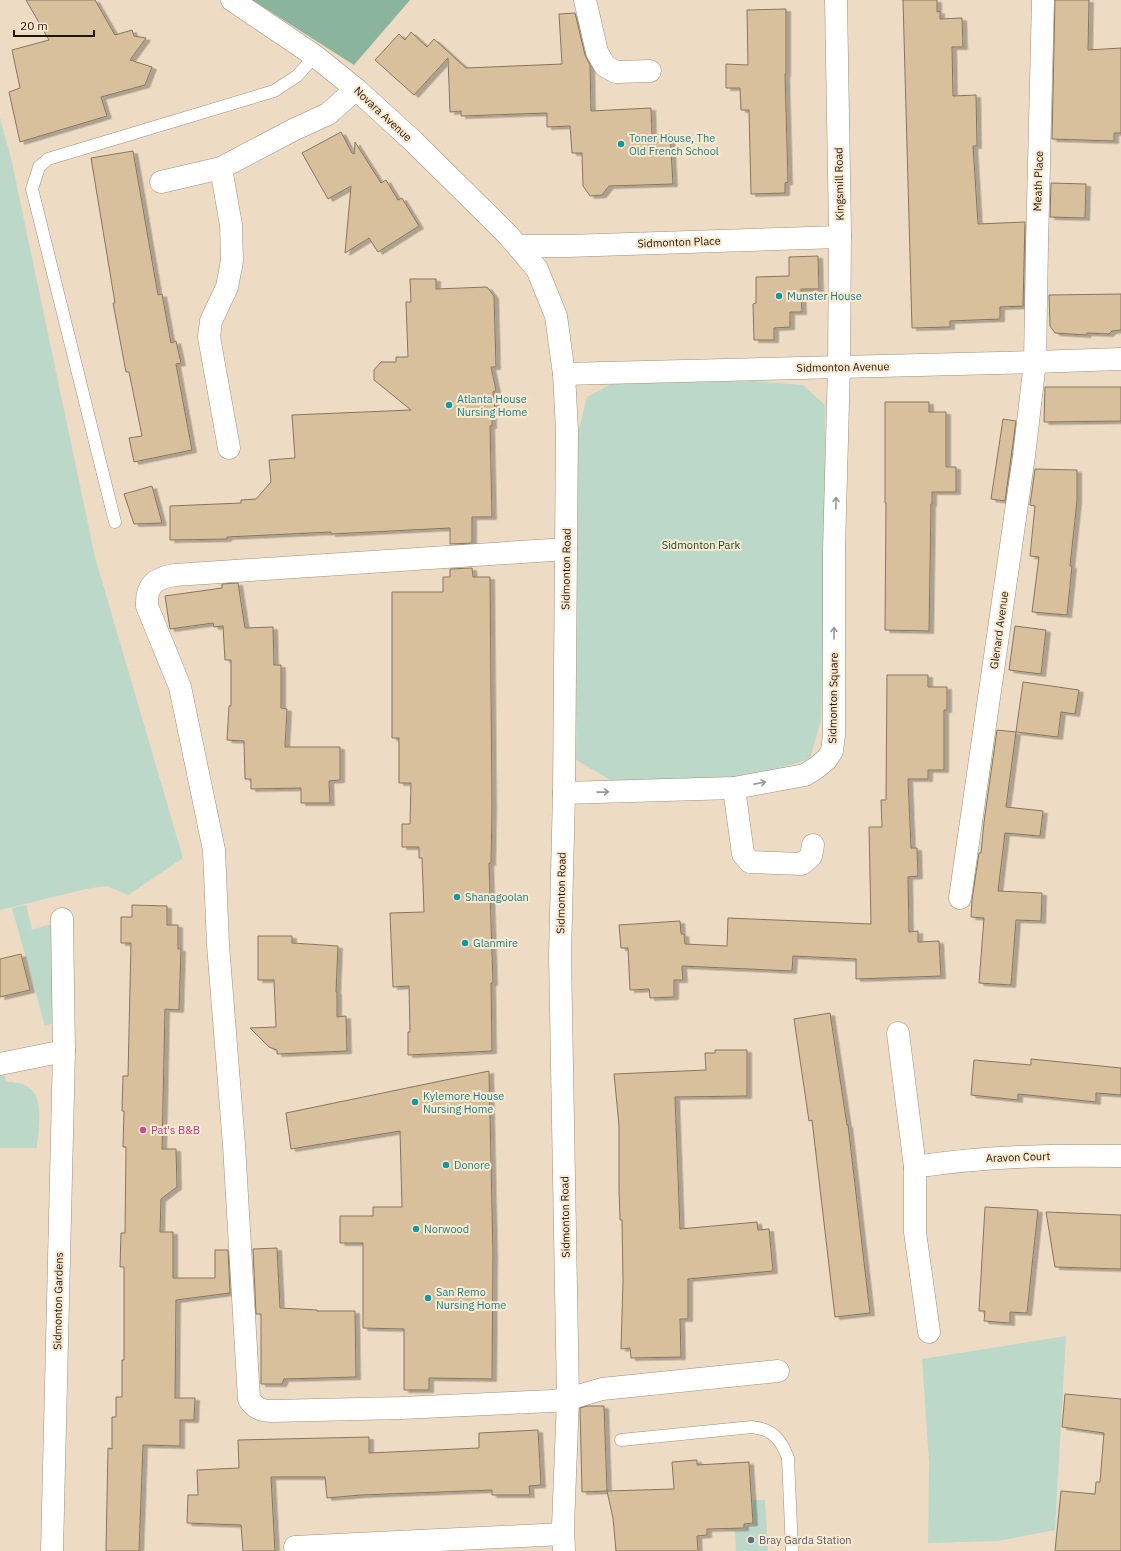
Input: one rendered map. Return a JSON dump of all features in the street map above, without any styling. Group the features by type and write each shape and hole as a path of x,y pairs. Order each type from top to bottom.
{"street":[{"name":"Novara Avenue","path":"232,0 315,56 356,89 413,141 519,246"},
{"path":"585,0 597,52 604,66 616,72 650,71"},
{"name":"Kingsmill Road","path":"836,0 840,237 839,367"},
{"name":"Meath Place","path":"1036,362 1037,245 1043,0"},
{"path":"161,182 221,168 295,129 328,114 356,89"},
{"path":"221,168 231,225 232,261 227,287 211,321 209,337 229,448"},
{"name":"Sidmonton Place","path":"519,246 568,246 840,237"},
{"name":"Sidmonton Road","path":"519,246 537,269 556,316 564,374 567,430 564,793 560,955 568,1399 564,1542"},
{"name":"Sidmonton Avenue","path":"564,374 1121,359"},
{"name":"Glenard Avenue","path":"960,898 1023,464 1036,362"},
{"name":"Sidmonton Square","path":"564,793 734,788 805,775 826,760 832,751 834,734 834,548 839,367"},
{"path":"566,550 175,575 161,577 150,586 147,595 148,606 180,687 214,850 218,945 234,1144 250,1400 253,1406 259,1409 273,1411 402,1408 568,1399 602,1390 778,1371"},
{"path":"734,788 743,854 750,862 802,864 811,856 813,845"},
{"name":"Sidmonton Gardens","path":"52,1551 64,1051 62,919"},
{"path":"898,1033 915,1167 915,1232 929,1332"},
{"path":"0,1064 64,1051"},
{"name":"Aravon Court","path":"915,1167 970,1159 1017,1156 1121,1156"},
{"path":"294,1546 564,1542"}],"lane":[{"path":"115,522 32,189 39,168 48,159 274,91 297,76 315,56"},
{"path":"621,1440 752,1427 769,1431 783,1445 788,1458 792,1551"}],"green space":[{"path":"252,0 410,0 354,65"},
{"path":"0,118 11,158 95,557 183,858 128,895 107,886 86,889 0,910"},
{"name":"Sidmonton Park","path":"752,381 803,385 825,405 825,548 821,720 810,759 739,780 614,782 576,760 577,437 587,397 613,383"},
{"path":"26,905 32,930 51,925 53,1023 45,1026 12,908"},
{"path":"5,1075 6,1082 20,1083 29,1088 35,1095 39,1115 37,1148 0,1148 0,1076"},
{"path":"1066,1336 1055,1530 998,1541 928,1543 929,1462 922,1359"},
{"path":"752,1500 765,1500 768,1551 736,1551 735,1531 745,1530 745,1526 753,1525"}],"building":[{"path":"26,0 95,0 115,35 132,30 134,36 146,38 130,60 152,67 145,85 101,97 107,116 20,142 9,92 20,88 12,50 49,40"},
{"path":"903,0 937,0 937,12 940,11 940,19 962,18 963,47 952,47 953,96 976,95 977,146 973,146 978,224 1025,222 1023,306 1000,307 1000,319 950,321 950,327 912,328"},
{"path":"1055,0 1089,0 1088,50 1121,48 1121,133 1114,133 1114,141 1052,139"},
{"path":"786,9 785,74 788,182 785,183 785,193 751,194 749,110 741,110 740,88 726,88 726,64 748,65 747,10"},
{"path":"575,13 585,55 590,65 591,111 651,108 652,135 670,134 673,184 609,186 602,195 590,196 583,186 582,153 572,153 570,126 547,127 547,113 461,116 461,111 450,112 448,58 414,95 375,60 399,34 405,40 411,32 427,47 434,39 466,68 562,64 559,14"},
{"path":"341,132 352,153 354,154 355,142 381,183 386,180 398,200 402,198 419,226 378,252 369,238 345,253 351,186 328,199 302,153"},
{"path":"133,151 158,295 162,294 171,343 176,341 181,363 176,364 192,450 134,462 129,438 142,436 129,372 126,372 113,303 115,303 91,158"},
{"path":"1051,183 1086,184 1085,218 1050,217"},
{"name":"Munster House","path":"818,256 819,289 801,289 802,312 790,312 790,327 774,328 774,340 754,340 753,304 756,303 756,277 789,276 789,257"},
{"path":"410,279 436,279 436,289 487,287 494,296 496,367 491,367 496,390 493,392 495,409 492,414 492,426 490,426 492,517 472,517 472,543 450,544 450,528 227,537 227,539 170,540 170,506 241,503 241,500 256,499 271,482 269,460 295,458 292,415 411,410 374,380 374,370 381,362 396,362 396,357 408,357 406,302 411,302"},
{"path":"1121,294 1121,330 1112,331 1109,334 1087,333 1086,335 1055,333 1050,326 1049,295"},
{"path":"1045,387 1121,387 1121,421 1044,422"},
{"path":"885,402 929,402 929,412 946,412 946,467 956,467 956,492 932,492 929,631 885,630"},
{"path":"1003,419 1016,421 1005,501 991,499"},
{"path":"1035,469 1077,470 1077,501 1070,566 1072,566 1067,615 1032,612 1039,557 1030,556 1035,506 1030,505"},
{"path":"152,486 162,523 134,524 124,494"},
{"path":"472,568 473,577 490,577 492,808 491,863 489,863 493,983 491,983 492,1051 408,1055 408,1032 410,1032 409,986 393,987 390,913 424,912 422,858 419,858 419,847 402,847 402,824 410,824 411,783 399,783 399,738 392,738 392,592 443,592 443,577 450,577 450,569"},
{"path":"238,583 245,628 273,627 274,665 281,665 281,708 287,709 285,747 340,747 340,780 329,781 330,803 301,803 301,788 251,789 251,779 245,779 244,741 227,740 229,706 231,706 231,660 225,660 223,626 214,627 213,623 170,629 165,596 222,588 222,584"},
{"path":"1015,626 1046,630 1041,674 1009,670"},
{"path":"887,675 928,675 928,687 947,687 947,710 944,710 944,770 928,770 928,779 908,779 911,848 917,848 918,876 908,877 909,932 918,931 918,942 939,941 941,976 856,979 856,959 793,956 792,971 682,966 683,980 674,980 674,997 650,998 649,989 630,990 628,948 621,948 619,925 680,921 681,934 684,934 685,944 727,946 728,918 871,924 869,827 882,827 881,800 886,800"},
{"path":"1023,682 1079,690 1075,714 1061,712 1058,737 1016,732"},
{"path":"997,730 1016,732 1006,807 1043,811 1040,836 1005,833 998,891 1042,893 1041,921 1016,920 1011,985 979,983 984,918 971,917 972,900 979,853 981,853"},
{"path":"132,905 167,906 167,925 178,925 178,949 181,949 179,1010 165,1009 162,1149 176,1149 177,1187 161,1199 160,1232 173,1232 173,1278 215,1278 215,1250 228,1250 230,1293 176,1300 175,1398 195,1398 194,1420 180,1420 180,1446 143,1445 139,1551 106,1551 108,1448 112,1449 112,1417 116,1417 116,1397 122,1397 122,1360 124,1360 124,1267 120,1267 121,1233 125,1233 126,1147 123,1147 124,1111 122,1111 123,1076 128,1076 131,943 121,943 121,917 132,917"},
{"path":"258,936 292,936 292,943 338,946 336,992 337,1017 346,1016 347,1051 277,1054 277,1050 269,1047 250,1028 276,1027 274,980 258,980"},
{"path":"21,954 30,990 0,997 0,959"},
{"path":"830,1013 848,1125 870,1313 835,1317 812,1120 809,1121 794,1019"},
{"path":"715,1050 747,1050 747,1096 675,1097 680,1229 757,1222 758,1230 769,1229 773,1271 688,1279 688,1319 680,1319 681,1357 631,1358 630,1348 621,1349 623,1281 622,1220 620,1220 619,1189 619,1125 614,1074 706,1070 705,1053 715,1053"},
{"path":"1031,1059 1121,1068 1121,1095 1096,1093 1096,1102 1018,1094 1018,1100 971,1095 974,1060 1031,1065"},
{"path":"489,1071 493,1254 492,1379 429,1378 429,1390 404,1390 404,1329 363,1328 363,1243 340,1243 340,1216 373,1216 373,1207 402,1207 400,1131 291,1149 286,1113"},
{"path":"985,1207 1038,1210 1027,1313 1010,1312 1010,1323 984,1321 985,1311 979,1311"},
{"path":"1046,1212 1121,1215 1121,1269 1055,1267"},
{"path":"277,1248 280,1308 317,1311 355,1311 356,1377 284,1379 282,1384 261,1384 261,1314 256,1314 253,1249"},
{"path":"1065,1394 1121,1399 1121,1551 1055,1551 1061,1491 1095,1494 1096,1482 1100,1482 1104,1433 1062,1427"},
{"path":"587,1406 604,1406 607,1491 582,1492 580,1408"},
{"path":"538,1430 541,1485 529,1486 530,1495 492,1495 492,1490 361,1495 327,1498 325,1477 271,1477 275,1551 243,1551 241,1525 187,1523 188,1495 198,1495 197,1470 239,1468 238,1440 369,1437 369,1453 479,1448 479,1433"},
{"path":"697,1460 697,1465 749,1462 753,1523 744,1524 744,1528 707,1529 707,1535 697,1536 698,1551 616,1551 613,1518 607,1491 674,1489 672,1462"}],"place":[{"name":"Toner House, The Old French School","path":"621,144"},
{"name":"Munster House","path":"779,296"},
{"name":"Atlanta House Nursing Home","path":"449,405"},
{"name":"Shanagoolan","path":"457,897"},
{"name":"Glanmire","path":"465,943"},
{"name":"Kylemore House Nursing Home","path":"415,1102"},
{"name":"Pat's B&B","path":"143,1130"},
{"name":"Donore","path":"446,1165"},
{"name":"Norwood","path":"416,1229"},
{"name":"San Remo Nursing Home","path":"428,1298"},
{"name":"Bray Garda Station","path":"751,1540"}]}
